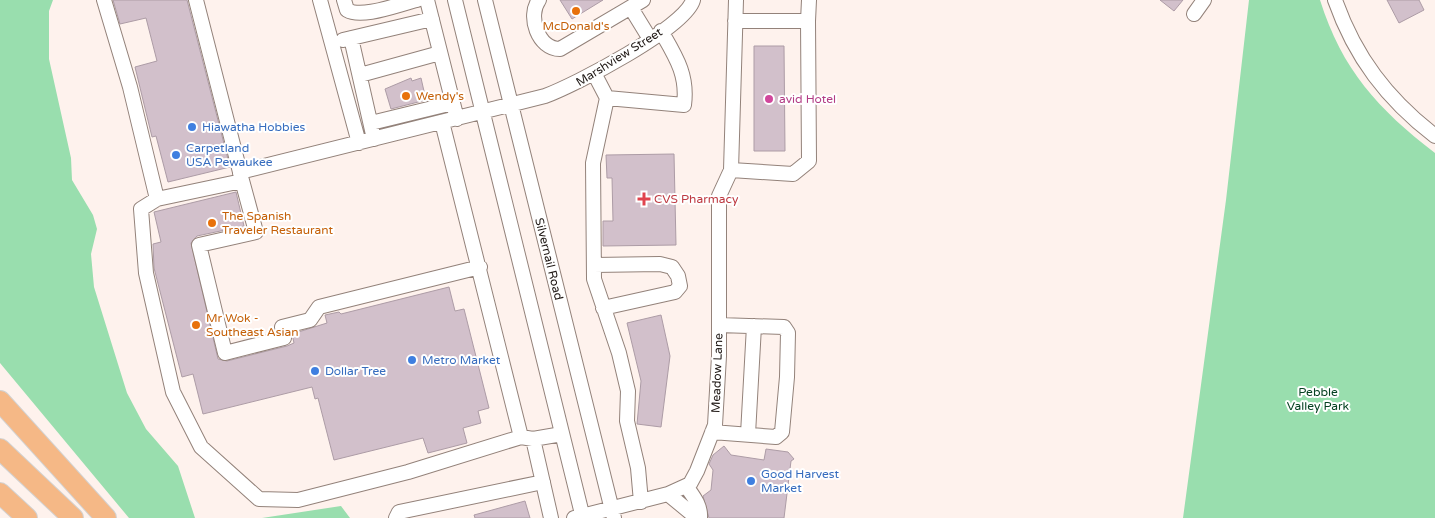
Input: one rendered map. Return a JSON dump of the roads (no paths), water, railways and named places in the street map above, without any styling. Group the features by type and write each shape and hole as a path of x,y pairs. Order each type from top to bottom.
{"highway":[{"path":"0,401 106,518"},
{"path":"0,449 73,518"},
{"path":"0,493 27,518"}],"street":[{"path":"104,0 130,86 157,198 141,209 146,273 173,392 200,447 259,499 298,500 408,472 527,438 562,434"},
{"path":"196,0 256,232 199,246 225,353 284,338 282,327 310,320 319,307 480,267"},
{"path":"320,0 359,143"},
{"path":"344,0 347,10 353,14 417,0"},
{"path":"427,0 457,119"},
{"path":"455,0 562,434 580,517 613,513 686,486 696,499 700,511 698,518 668,494"},
{"name":"Silvernail Road","path":"485,0 613,513"},
{"path":"539,0 535,7 535,26 541,38 554,49 560,50 643,0"},
{"path":"736,0 730,170 793,174 809,161 808,21 810,0"},
{"path":"1194,14 1204,0"},
{"path":"1335,0 1344,25 1374,77 1401,107 1435,136"},
{"name":"Marshview Street","path":"157,198 241,177 374,139 511,106 569,87 594,74 655,35 693,3"},
{"path":"607,98 684,105 686,89 683,73 655,35 631,8"},
{"path":"332,43 432,19"},
{"path":"735,21 808,21"},
{"path":"351,38 374,139"},
{"path":"360,75 440,53"},
{"path":"594,74 607,98 593,163 594,279 619,353 628,391 627,421 638,468 641,502"},
{"path":"371,123 453,103"},
{"path":"442,122 527,438 543,482 551,518"},
{"name":"Meadow Lane","path":"686,486 690,484 697,471 715,425 719,325 720,196 730,170"},
{"path":"594,265 660,264 672,267 678,276 680,286 675,292 603,308"},
{"path":"712,432 776,437 782,432 787,377 788,333 784,327 719,325"},
{"path":"748,434 754,326"},
{"path":"398,515 543,482"}],"place":[{"name":"McDonald's","path":"576,11"},
{"name":"Wendy's","path":"406,96"},
{"name":"avid Hotel","path":"769,99"},
{"name":"Hiawatha Hobbies","path":"192,127"},
{"name":"Carpetland USA Pewaukee","path":"176,155"},
{"name":"CVS Pharmacy","path":"644,199"},
{"name":"The Spanish Traveler Restaurant","path":"212,223"},
{"name":"Mr Wok - Southeast Asian","path":"196,325"},
{"name":"Metro Market","path":"412,360"},
{"name":"Dollar Tree","path":"315,371"},
{"name":"Good Harvest Market","path":"751,481"}],"park label":[{"name":"Pebble Valley Park","path":"1318,399"}]}
